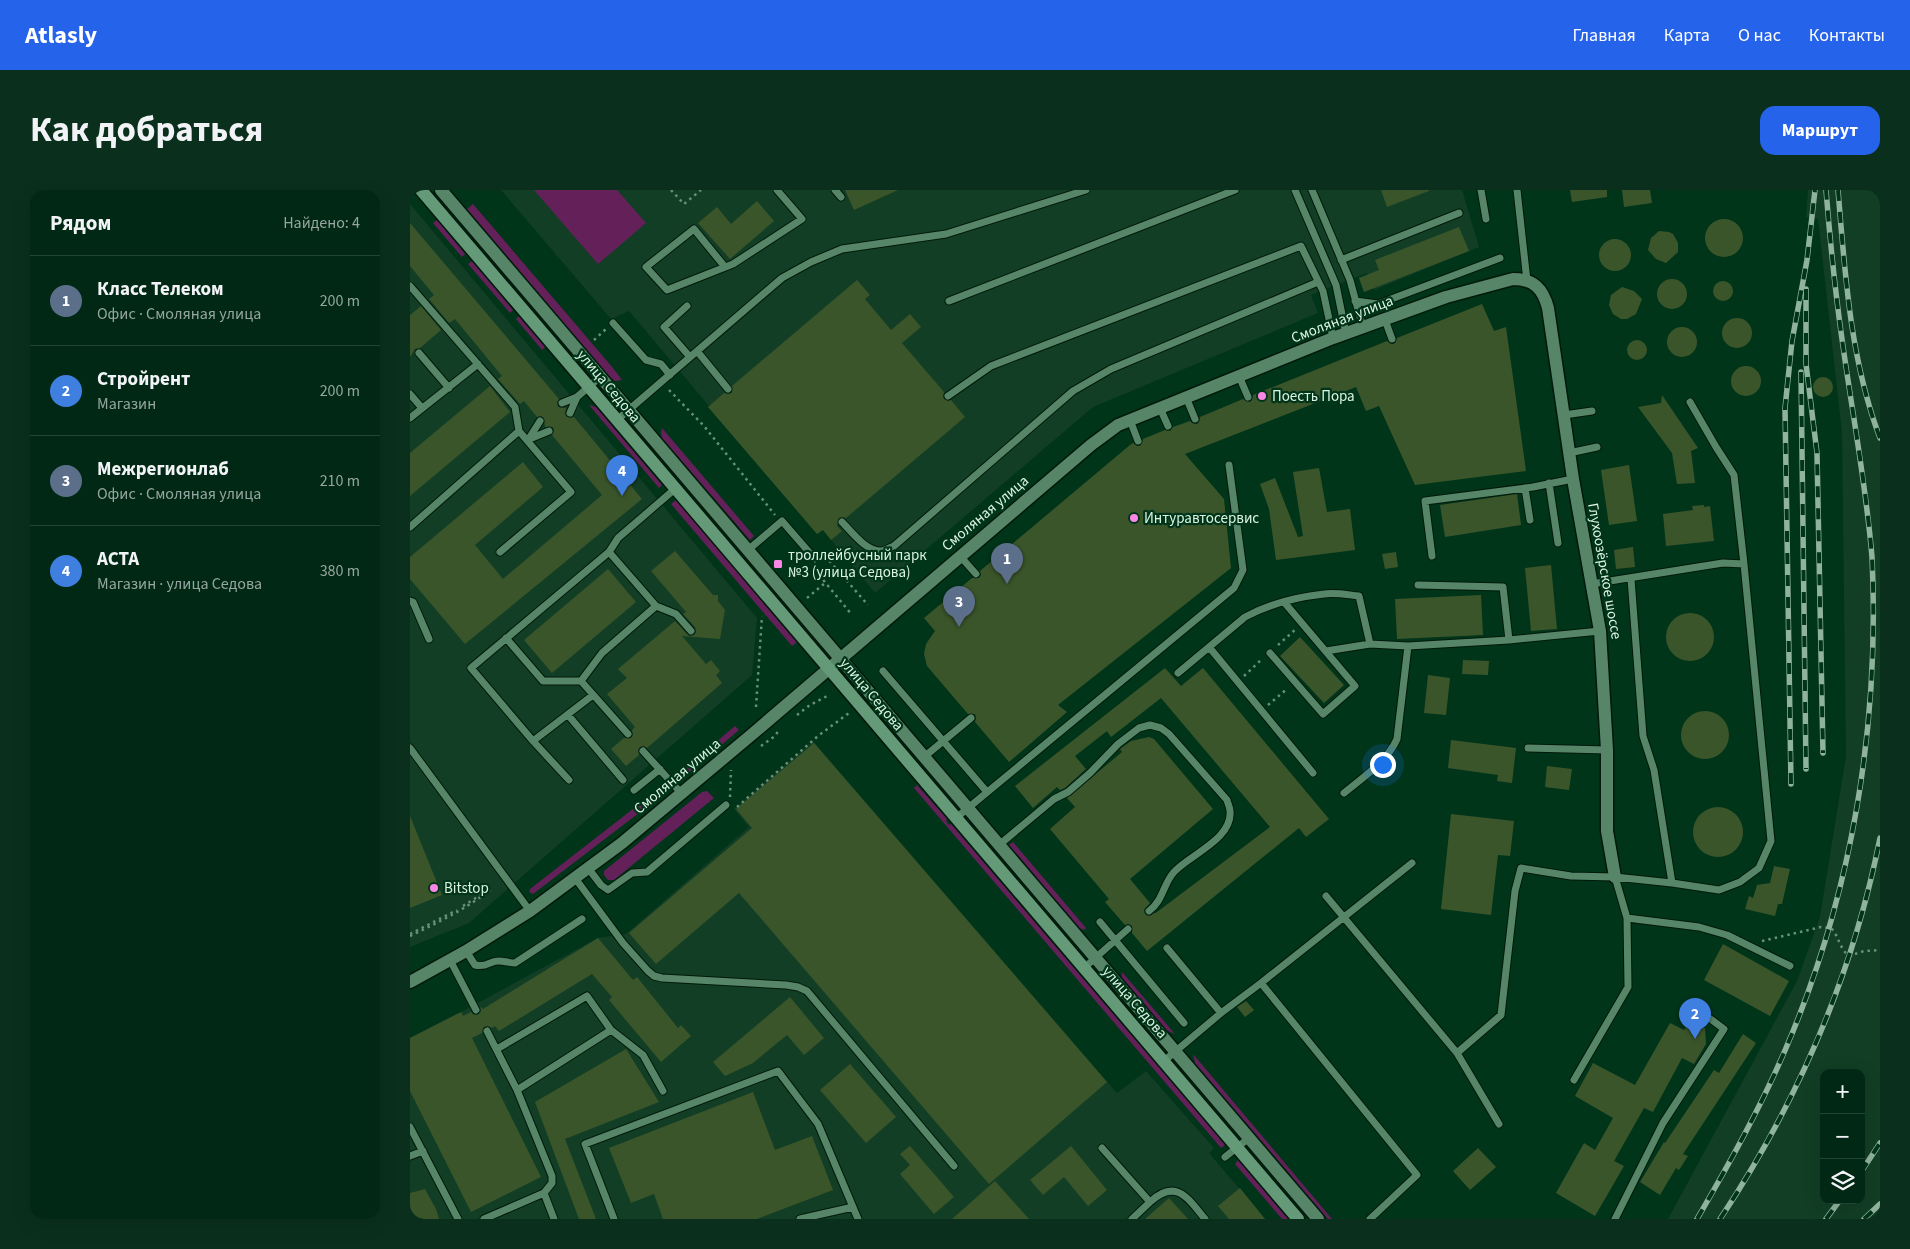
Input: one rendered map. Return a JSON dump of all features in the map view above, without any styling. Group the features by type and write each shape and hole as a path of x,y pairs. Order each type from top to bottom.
{"street":[{"name":"улица Седова","path":"421,190 1298,1219"},
{"name":"улица Седова","path":"441,190 1318,1219"},
{"name":"Смоляная улица","path":"410,982 466,952 530,911 622,843 1091,445 1118,425 1333,338 1446,297 1513,279 1527,281"},
{"name":"Глухоозёрское шоссе","path":"1527,281 1539,288 1546,300 1572,479 1600,631 1607,750 1608,831 1615,877"}],"lane":[{"path":"725,267 694,229 646,266 667,290 733,264 802,219 777,190"},
{"path":"835,190 841,196"},
{"path":"617,420 782,278 811,262 842,249 946,234 1086,190"},
{"path":"949,300 1235,190"},
{"path":"1295,190 1336,285 1346,334"},
{"path":"1312,190 1350,280 1363,328"},
{"path":"1482,190 1486,219"},
{"path":"1516,190 1527,281"},
{"path":"1341,260 1459,213"},
{"path":"948,396 990,366 1302,246 1325,300 1333,338"},
{"path":"1355,301 1378,304 1500,258"},
{"path":"842,522 859,540 870,547 882,551 894,546 1073,391 1089,381 1111,369 1318,282"},
{"path":"410,286 515,407 519,431 571,492 500,552"},
{"path":"410,300 417,294"},
{"path":"687,306 664,327 690,357"},
{"path":"1385,320 1392,339"},
{"path":"613,323 646,360 661,364 670,374"},
{"path":"697,351 728,389"},
{"path":"419,353 449,388"},
{"path":"410,418 478,364"},
{"path":"1239,376 1248,398"},
{"path":"562,403 577,397 600,377"},
{"path":"410,394 422,408"},
{"path":"570,413 577,397"},
{"path":"1186,397 1195,418"},
{"path":"1457,1053 1501,1015 1515,891 1521,868 1571,876 1615,877 1719,890 1740,882 1759,868 1771,842 1734,474 1690,402"},
{"path":"1160,408 1168,426"},
{"path":"1564,415 1592,412"},
{"path":"1130,420 1138,441"},
{"path":"528,440 540,421"},
{"path":"410,527 519,431"},
{"path":"528,440 549,431"},
{"path":"1569,453 1597,447"},
{"path":"956,818 1234,588 1243,570 1229,465"},
{"path":"1432,556 1424,501 1525,488 1572,479"},
{"path":"1548,483 1558,543"},
{"path":"568,780 471,668 609,552 618,538 676,488"},
{"path":"1525,488 1530,520"},
{"path":"748,550 782,521 817,561"},
{"path":"609,552 656,606 676,614 691,632"},
{"path":"960,556 976,574"},
{"path":"1590,584 1723,563 1744,564"},
{"path":"1631,579 1643,736 1654,770 1672,883"},
{"path":"1418,585 1503,587 1509,640"},
{"path":"1178,673 1245,617 1258,610 1284,602 1325,594 1359,596 1370,644"},
{"path":"410,601 413,602 429,639"},
{"path":"1270,652 1322,714 1355,686 1284,602"},
{"path":"581,682 602,653 656,606"},
{"path":"1326,651 1370,644 1408,646 1509,640 1600,631"},
{"path":"506,638 543,681 581,682 628,734"},
{"path":"1344,793 1385,758 1397,739 1408,646"},
{"path":"1210,647 1312,773"},
{"path":"883,671 987,792"},
{"path":"533,741 593,695"},
{"path":"568,715 623,780"},
{"path":"924,757 971,718"},
{"path":"999,845 1054,799 1068,792 1083,780 1118,744 1139,728 1150,725 1161,728 1169,734 1226,800 1230,812 1228,825 1220,836 1173,872 1157,905 1150,911"},
{"path":"410,748 530,911"},
{"path":"1528,748 1607,750"},
{"path":"643,751 682,794"},
{"path":"634,790 660,769"},
{"path":"588,868 601,885 608,890 632,873 647,872 726,805"},
{"path":"1164,1061 1221,1013 1412,863"},
{"path":"1574,1080 1628,987 1627,918 1615,877"},
{"path":"575,878 623,943 654,976 786,985 807,991 954,1166"},
{"path":"1326,896 1457,1053 1500,1124"},
{"path":"1627,918 1699,926 1727,935 1790,966"},
{"path":"466,952 475,966 485,966 496,961 515,964 582,919"},
{"path":"1100,922 1184,1023"},
{"path":"1084,968 1128,928"},
{"path":"1167,948 1221,1013"},
{"path":"450,960 476,1010"},
{"path":"1261,983 1417,1175 1370,1219"},
{"path":"497,1049 587,996 611,1030 643,1055 663,1090"},
{"path":"1615,1219 1663,1123 1724,1029 1705,1015"},
{"path":"517,1090 611,1030"},
{"path":"484,1219 544,1193 552,1182 552,1176 517,1090 487,1031"},
{"path":"614,1219 585,1144 778,1071 818,1124 858,1219"},
{"path":"410,1127 458,1219"},
{"path":"1225,1157 1249,1138"},
{"path":"1102,1148 1150,1202"},
{"path":"410,1156 423,1151"},
{"path":"1132,1219 1160,1193 1169,1190 1179,1192 1187,1197 1205,1219"},
{"path":"544,1193 554,1219"},
{"path":"800,1219 853,1207"}],"path":[{"path":"671,190 684,204 701,190"},
{"path":"594,340 613,323"},
{"path":"661,382 704,426 781,522"},
{"path":"817,561 826,557 868,605"},
{"path":"813,568 852,615"},
{"path":"807,598 825,582"},
{"path":"756,707 762,616"},
{"path":"1261,710 1295,682"},
{"path":"792,719 810,705 829,695"},
{"path":"730,769 730,801 726,805 733,810 818,736 849,713"},
{"path":"756,750 783,727"},
{"path":"731,774 735,768"},
{"path":"490,890 478,900 410,935 459,909 490,890"},
{"path":"1746,944 1821,927 1831,928 1836,933 1838,943 1848,956 1864,951 1880,950"}],"shaded area":[{"path":"501,190 1462,190 1479,247 1374,290 1367,273 1311,295 1318,313 1093,407 875,593 823,530 817,534 629,311 611,319"},
{"path":"534,190 617,190 646,223 598,264"},
{"path":"1808,190 1880,190 1880,1219 1668,1219 1797,981 1820,917 1846,756 1842,432 1818,219 1806,217"},
{"path":"410,204 757,618 752,675 469,923 410,947"},
{"path":"473,204 622,380 615,381 610,377 467,209"},
{"path":"437,220 465,254 462,257 433,223"},
{"path":"472,261 513,310 510,313 468,264"},
{"path":"519,316 545,347 542,350 516,319"},
{"path":"589,405 596,407 662,485 659,488"},
{"path":"662,428 754,536 750,540 662,438"},
{"path":"676,500 797,642 792,646 671,504"},
{"path":"735,726 739,730 685,776 677,775"},
{"path":"813,741 1117,1093 1146,1071 1214,1148 1209,1153 1265,1219 410,1219 410,1038 598,938 626,934 749,827 734,809"},
{"path":"665,784 665,793 533,894 529,892 530,889"},
{"path":"917,785 947,819 946,821 949,825 951,824 1221,1140 1219,1141 1222,1141 1225,1145 1221,1148 914,788"},
{"path":"707,791 714,798 614,880 608,880 604,875 604,871 702,792"},
{"path":"1013,842 1086,928 1084,930 1079,928 1009,845"},
{"path":"1122,972 1175,1034 1166,1030 1122,978"},
{"path":"1193,1054 1332,1219 1328,1219 1195,1063"},
{"path":"1238,1160 1288,1219 1282,1219 1235,1164"}],"building":[{"path":"845,190 898,190 854,210"},
{"path":"1381,190 1429,190 1429,191 1387,207"},
{"path":"1570,190 1607,190 1607,197 1572,202"},
{"path":"1622,190 1650,190 1652,203 1624,207"},
{"path":"757,201 774,221 730,259 698,223 717,207 731,224"},
{"path":"1724,219 1737,225 1743,238 1737,251 1724,257 1711,251 1705,238 1711,225"},
{"path":"410,223 559,399 558,407 566,408 566,416 574,417 642,499 465,644 410,579 410,557 523,462 543,487 475,545 503,579 602,495 552,435 553,427 545,427 544,418 541,416 537,417 524,401 520,404 498,379 502,376 455,319 449,323 429,299 434,295 410,266"},
{"path":"1459,227 1469,251 1364,292 1359,278 1379,270 1375,260"},
{"path":"1659,231 1673,234 1678,243 1678,252 1666,263 1656,259 1648,250 1651,238"},
{"path":"1615,239 1626,244 1631,255 1626,266 1615,271 1604,266 1599,255 1604,244"},
{"path":"1672,279 1683,283 1687,294 1683,305 1672,309 1661,305 1657,294 1661,283"},
{"path":"857,280 870,295 865,299 891,330 910,314 921,327 902,343 944,392 944,399 951,400 965,417 846,518 839,518 837,526 842,531 831,540 823,530 817,534 708,407 724,393 732,393 732,386"},
{"path":"1723,281 1730,284 1733,291 1730,298 1723,301 1716,298 1713,291 1716,284"},
{"path":"1622,287 1634,291 1642,299 1636,314 1627,319 1621,319 1613,314 1609,305 1611,295"},
{"name":"Интуравтосервис","path":"1482,304 1494,331 1506,327 1526,471 1415,485 1379,406 1366,411 1356,387 1185,454 1224,499 1231,568 1058,705 1067,712 1009,762 975,722 975,714 968,714 927,666 924,654 926,644 935,631 924,618 972,578 979,578 981,575 980,571 1133,443 1140,446 1143,439 1165,430 1170,431 1173,427 1190,421 1197,424 1200,417 1243,399 1250,402 1253,395 1387,341 1394,344 1397,338"},
{"path":"421,306 441,330 420,348 415,349 410,357 410,315"},
{"path":"1737,318 1748,322 1752,333 1748,344 1737,348 1726,344 1722,333 1726,322"},
{"path":"1682,327 1693,331 1697,342 1693,353 1682,357 1671,353 1667,342 1671,331"},
{"path":"1633,340 1641,340 1647,346 1647,354 1641,360 1633,360 1627,354 1627,346"},
{"path":"1746,366 1757,370 1761,381 1757,392 1746,396 1735,392 1731,381 1735,370"},
{"path":"1823,377 1830,380 1833,387 1830,394 1823,397 1816,394 1813,387 1816,380"},
{"path":"490,386 510,412 410,496 410,453"},
{"path":"1662,395 1698,448 1691,451 1695,483 1677,484 1672,453 1638,407 1661,403"},
{"path":"1629,465 1637,521 1609,525 1601,470"},
{"path":"1319,468 1327,512 1350,509 1355,550 1276,560 1269,509 1260,484 1275,478 1298,537 1303,536 1293,472"},
{"path":"1517,494 1521,525 1445,537 1440,505"},
{"path":"1704,505 1704,507 1710,506 1714,541 1666,546 1663,514 1693,510 1692,506"},
{"path":"1633,547 1635,567 1616,569 1614,550"},
{"path":"675,551 713,595 718,595 718,601 725,610 720,639 682,636 706,664 711,660 720,671 716,675 722,683 647,748 644,746 640,747 638,750 639,755 626,766 611,749 624,738 631,738 633,735 632,730 635,727 607,694 627,678 618,669 675,621 689,636 694,635 696,632 695,627 683,614 686,612 651,571"},
{"path":"1396,552 1398,567 1385,569 1382,554"},
{"path":"1551,565 1557,629 1531,631 1525,568"},
{"path":"608,569 636,602 552,673 524,640"},
{"path":"1481,595 1483,635 1397,639 1395,599"},
{"path":"1690,613 1699,615 1707,620 1712,628 1714,637 1712,646 1707,654 1699,659 1690,661 1681,659 1673,654 1668,646 1666,637 1668,628 1673,620 1681,615"},
{"path":"1300,637 1344,685 1324,703 1280,656"},
{"path":"1463,660 1489,661 1488,675 1462,674"},
{"path":"1165,668 1181,686 1203,668 1329,819 1306,837 1299,828 1147,951 1132,933 1132,926 1129,924 1125,925 1105,902 1109,899 1050,829 1075,807 1067,798 1122,752 1120,749 1131,741 1149,737 1154,739 1213,809 1130,879 1150,903 1144,910 1148,916 1157,912 1270,827 1161,698 1111,737 1107,731 1075,756 1086,769 1065,788 1060,790 1057,787 1033,808 1015,786"},
{"path":"1428,675 1450,678 1446,715 1424,713"},
{"path":"1700,711 1710,711 1719,715 1725,721 1728,726 1728,744 1719,755 1710,759 1700,759 1691,755 1685,749 1681,740 1681,730 1685,721 1691,715"},
{"path":"1451,740 1516,748 1512,783 1497,781 1498,775 1448,768"},
{"path":"814,743 1107,1082 989,1184 739,893 656,964 629,933 752,828 736,809"},
{"path":"1547,766 1572,769 1569,790 1545,787"},
{"path":"1718,807 1732,811 1739,818 1743,832 1739,846 1732,853 1718,857 1704,853 1697,846 1693,832 1697,818 1704,811"},
{"path":"1451,814 1514,821 1510,856 1498,855 1491,915 1441,909"},
{"path":"410,816 442,895 410,908"},
{"path":"1774,866 1790,869 1782,904 1778,904 1775,916 1745,909 1749,896 1753,898 1757,885 1770,883"},
{"path":"598,938 633,980 637,977 678,1028 681,1025 691,1036 661,1062 609,1000 612,997 592,974 499,1031 495,1026 492,1028 484,1027 482,1033 472,1038 541,1177 471,1212 410,1091 410,1038 461,1012 463,1016 471,1012 474,1015 479,1014 481,1011 480,1007 483,1009"},
{"path":"1723,944 1789,981 1770,1016 1704,980"},
{"path":"790,997 824,1038 804,1055 787,1035 753,1063 725,1076 713,1062"},
{"path":"1246,1001 1254,1010 1245,1017 1237,1007"},
{"path":"1690,1020 1705,1028 1706,1044 1694,1064 1682,1058 1653,1112 1644,1108 1614,1161 1624,1166 1595,1216 1556,1193 1584,1143 1595,1150 1613,1118 1575,1096 1593,1063 1635,1085 1670,1023 1684,1030"},
{"path":"1743,1034 1756,1043 1683,1154 1688,1156 1679,1170 1676,1168 1660,1195 1640,1182 1664,1142 1714,1070 1719,1073"},
{"path":"626,1049 659,1102 565,1139 596,1219 579,1219 535,1102"},
{"path":"850,1064 896,1117 866,1143 820,1090"},
{"path":"753,1092 775,1150 812,1136 833,1190 757,1219 663,1219 654,1194 631,1203 609,1148"},
{"path":"910,1146 954,1197 934,1214 900,1174 910,1165 900,1154"},
{"path":"1071,1146 1107,1190 1088,1206 1064,1177 1043,1195 1030,1180"},
{"path":"1478,1148 1496,1167 1470,1190 1453,1171"},
{"path":"995,1181 1029,1219 952,1219"},
{"path":"1240,1188 1265,1219 1229,1219 1218,1206"},
{"path":"425,1189 436,1209 439,1219 410,1219 410,1193"},
{"path":"1169,1198 1188,1219 1145,1219"}],"railway":[{"path":"1791,784 1785,408 1792,341 1807,260 1815,190"},
{"path":"1697,1219 1733,1156 1766,1092 1809,990 1828,930 1844,869 1857,808 1866,746 1871,683 1872,557 1863,475 1837,302 1826,190"},
{"path":"1838,190 1846,284 1855,347 1870,408 1880,438"},
{"path":"1806,289 1806,364 1817,453 1823,753"},
{"path":"1801,372 1806,769"},
{"path":"1720,1219 1774,1130 1819,1036 1838,988 1854,939 1869,889 1880,838"},
{"path":"1865,1166 1880,1143"},
{"path":"1826,1219 1837,1204"},
{"path":"1864,1219 1880,1204"}],"place":[{"name":"Поесть Пора","path":"1262,396"},
{"name":"АСТА","path":"622,496"},
{"name":"Интуравтосервис","path":"1134,518"},
{"name":"троллейбусный парк №3 (улица Седова)","path":"778,564"},
{"name":"Класс Телеком","path":"1007,584"},
{"name":"Межрегионлаб","path":"959,627"},
{"name":"Bitstop","path":"434,888"},
{"name":"Стройрент","path":"1695,1039"}]}
